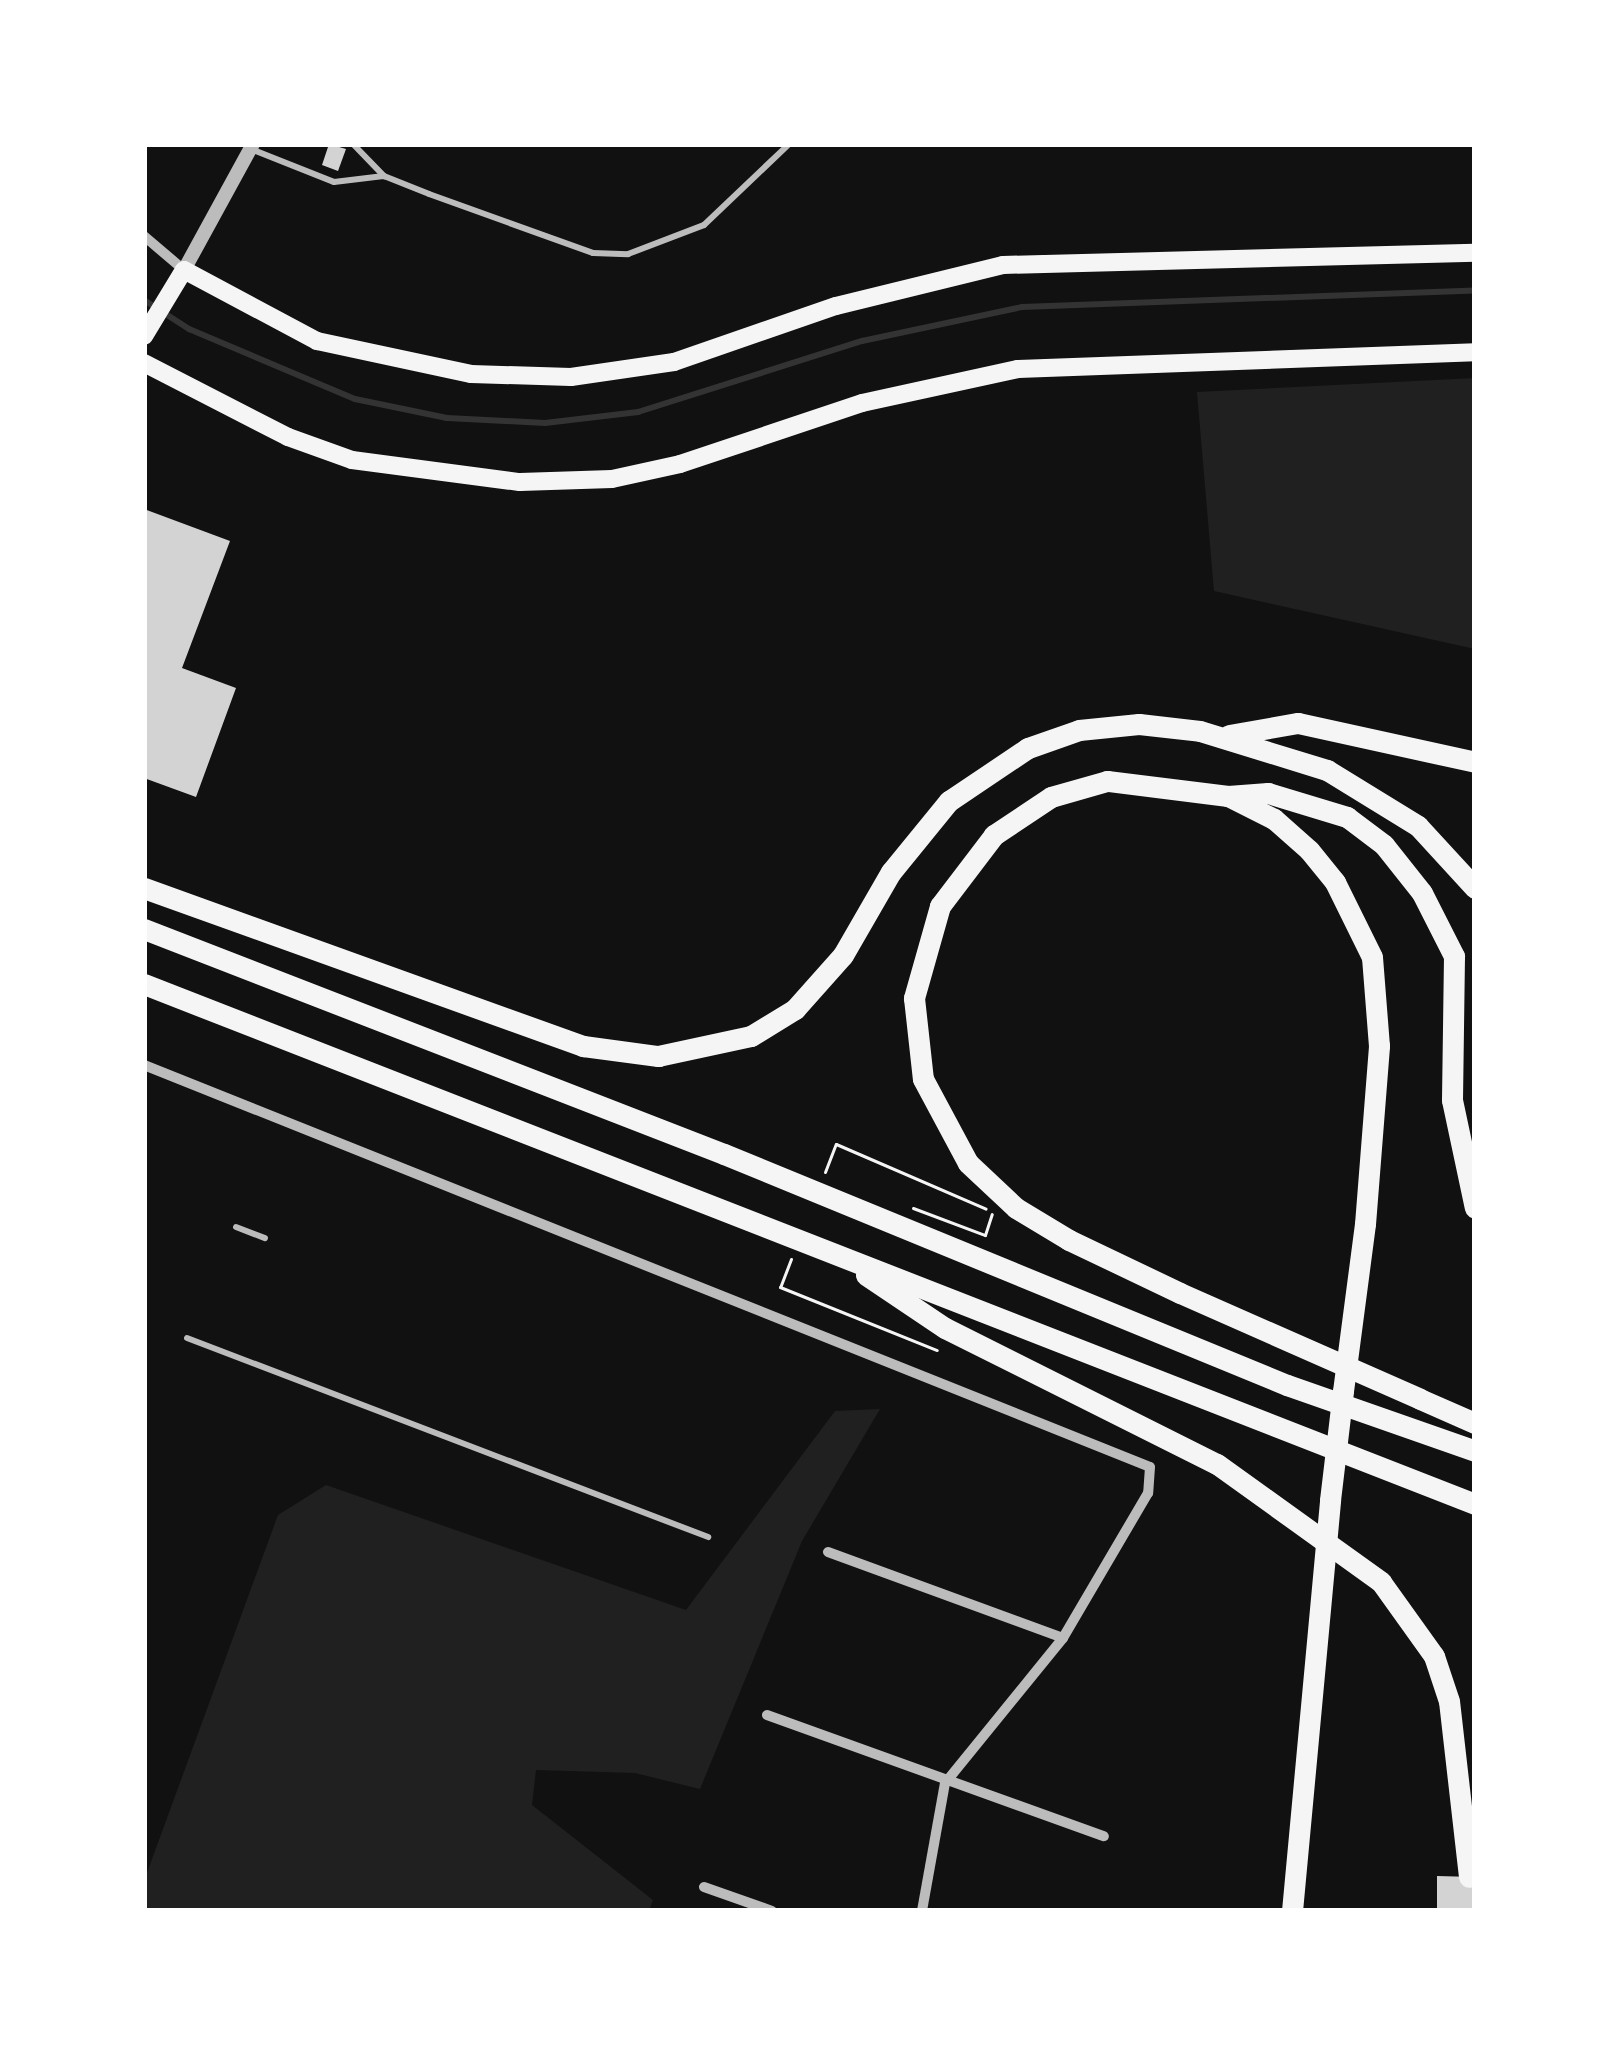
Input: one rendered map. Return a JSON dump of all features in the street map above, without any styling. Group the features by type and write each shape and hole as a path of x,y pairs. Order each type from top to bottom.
{"highway":[{"path":"1221,736 1298,723 1475,762"},
{"path":"144,888 583,1046 658,1056 705,1050 752,1036 795,1009 843,955 918,835 990,768 1079,730 1139,724 1273,749 1372,794 1418,826 1475,888"},
{"path":"1475,1208 1452,1100 1454,956 1422,893 1384,845 1347,817 1268,793 1228,796 1108,781 1051,797 994,835 940,906 923,952 913,1039 923,1079 968,1163 1016,1208 1180,1293 1475,1423"},
{"path":"1228,796 1274,819 1309,850 1335,883 1372,957 1379,1046 1365,1224 1312,1678 1292,1911"},
{"path":"144,929 1287,1385 1475,1450"},
{"path":"144,984 1475,1504"},
{"path":"826,1249 945,1328 1217,1464 1381,1582 1434,1656 1449,1701 1469,1877"}],"main road":[{"path":"144,336 184,270 317,341 471,374 572,377 674,362 836,306 1003,265 1475,253"},
{"path":"144,363 288,437 352,460 520,482 612,478 680,464 862,403 1018,369 1475,352"}],"street":[{"path":"144,236 184,270 252,147"},
{"path":"144,1064 1140,1459 1154,1479 1148,1493 1063,1638 946,1783 922,1911"},
{"path":"828,1552 1063,1638"},
{"path":"766,1714 946,1783 1104,1836"},
{"path":"704,1887 772,1911"}],"lane":[{"path":"353,144 384,176 545,239 628,254 704,225 788,144"},
{"path":"252,147 334,182 384,176"},
{"path":"236,1227 266,1238"},
{"path":"187,1338 707,1537"}],"path":[{"path":"820,1185 836,1144 993,1212"},
{"path":"796,1246 780,1287 937,1350"},
{"path":"928,1376 945,1328"}],"shaded area":[{"path":"1475,378 1475,649 1214,591 1197,392"},
{"path":"880,1409 802,1541 700,1789 635,1773 536,1770 532,1805 653,1900 649,1911 144,1911 144,1881 278,1515 326,1485 686,1610 835,1411"}],"building":[{"path":"329,144 346,149 338,171 322,165"},
{"path":"144,509 230,541 182,668 236,688 196,797 144,778"},
{"path":"1437,1876 1475,1877 1475,1911 1437,1911"}],"waterway":[{"path":"144,300 189,329 355,399 447,418 545,423 638,412 862,341 1022,307 1475,290"}]}
